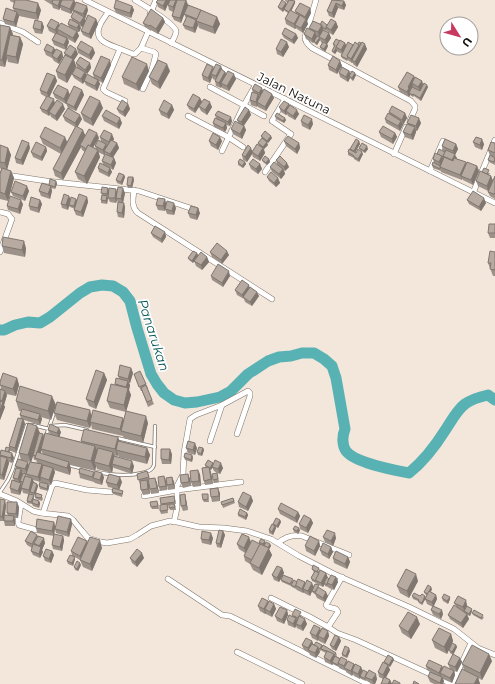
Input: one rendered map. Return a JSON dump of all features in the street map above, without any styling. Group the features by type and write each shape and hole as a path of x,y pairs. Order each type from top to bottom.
{"street":[{"name":"Jalan Natuna","path":"84,0 495,204"},
{"path":"135,0 168,21 175,28 176,31 171,43"},
{"path":"148,17 156,0"},
{"path":"316,0 305,37 307,43 312,48 411,100 415,106 415,109 394,154"},
{"path":"108,12 98,30 100,39 105,44 135,54 141,48 148,32"},
{"path":"0,23 23,32 38,42"},
{"path":"142,28 145,23"},
{"path":"141,48 156,54 152,69 143,89"},
{"path":"120,49 103,89 125,101"},
{"path":"222,151 244,105 256,85"},
{"path":"210,87 264,116"},
{"path":"265,172 291,134 272,121 284,99"},
{"path":"188,116 243,147"},
{"path":"473,193 495,140"},
{"path":"430,171 443,141"},
{"path":"0,174 46,181 134,190 197,210"},
{"path":"134,190 133,206 135,211 272,299"},
{"path":"0,212 8,214 12,218 0,252"},
{"path":"174,522 177,508 177,490 183,474 184,453 190,419 196,415 222,405 248,391 250,393 237,434"},
{"path":"210,441 222,405"},
{"path":"144,496 177,490 241,482"},
{"path":"43,513 52,486 55,483 110,492"},
{"path":"0,493 33,511 68,516 88,538 107,543 130,539 151,526 165,522 174,522 199,527 247,531 278,543 299,556 454,629 478,648 495,655"},
{"path":"21,504 18,522 19,526 37,530"},
{"path":"278,543 290,535 296,534 349,555"},
{"path":"328,627 338,612 336,609 328,607 326,604 342,577"},
{"path":"168,579 222,615 230,616 368,684"},
{"path":"271,598 308,616 336,633 356,640 452,684 471,643"},
{"path":"237,652 302,684"}],"lane":[{"path":"44,442 55,410 59,407"},
{"path":"0,493 12,471 27,425 33,424 49,427 65,425 87,431"},
{"path":"65,465 103,473 125,475 150,471 153,468 155,426"},
{"path":"110,436 155,447"}],"building":[{"path":"15,0 26,0 38,3 36,13 13,8"},
{"path":"53,0 60,0 58,6 52,3"},
{"path":"62,0 74,0 70,9 60,5"},
{"path":"116,0 132,6 130,13 114,8"},
{"path":"158,0 166,0 163,6 156,2"},
{"path":"170,0 176,0 173,7 168,5"},
{"path":"177,0 186,0 180,18 172,16"},
{"path":"282,0 286,3 282,9 278,7"},
{"path":"289,0 295,1 289,12 284,9"},
{"path":"332,0 344,1 342,6 336,3 332,13 327,11"},
{"path":"76,2 87,6 83,14 73,10"},
{"path":"300,3 310,8 305,17 295,11"},
{"path":"188,5 201,10 197,19 184,14"},
{"path":"6,8 17,12 14,22 3,19"},
{"path":"151,9 163,18 156,29 143,23"},
{"path":"201,10 217,17 213,27 196,21"},
{"path":"290,10 299,15 294,24 285,19"},
{"path":"74,11 84,17 80,23 71,17"},
{"path":"88,15 96,19 89,34 81,31"},
{"path":"300,15 306,19 301,28 295,25"},
{"path":"187,16 196,20 193,28 183,25"},
{"path":"51,19 59,23 55,30 47,26"},
{"path":"70,19 79,24 77,28 68,24"},
{"path":"331,19 336,22 331,30 326,27"},
{"path":"35,20 42,22 41,30 33,28"},
{"path":"313,21 322,25 318,32 309,28"},
{"path":"322,21 327,25 326,29 320,25"},
{"path":"61,23 77,31 73,38 57,29"},
{"path":"0,25 10,27 2,60 0,60"},
{"path":"285,28 296,34 292,40 282,34"},
{"path":"307,28 315,32 312,39 304,34"},
{"path":"323,30 329,33 325,40 319,37"},
{"path":"56,33 67,38 64,45 52,40"},
{"path":"10,35 20,37 16,57 6,55"},
{"path":"317,36 320,37 316,43 314,41"},
{"path":"281,39 287,42 281,52 276,49"},
{"path":"336,39 340,41 334,52 332,51 335,45 333,44"},
{"path":"340,40 345,43 341,50 336,47"},
{"path":"81,41 93,48 89,55 77,48"},
{"path":"323,42 327,44 324,49 320,47"},
{"path":"348,42 353,45 347,59 341,56"},
{"path":"355,42 359,45 351,59 347,56"},
{"path":"362,42 365,44 355,62 352,60"},
{"path":"47,44 54,48 52,53 44,50"},
{"path":"70,45 76,49 71,57 64,53"},
{"path":"56,49 62,52 57,59 52,56"},
{"path":"65,55 73,59 65,75 56,71"},
{"path":"101,56 110,60 101,78 93,74"},
{"path":"333,56 340,61 336,70 328,65"},
{"path":"80,57 90,63 85,70 76,63"},
{"path":"132,57 147,64 136,84 122,77"},
{"path":"158,60 167,64 158,82 149,77"},
{"path":"207,64 213,67 208,78 202,75"},
{"path":"216,64 221,66 216,76 211,74"},
{"path":"76,67 85,72 81,79 72,74"},
{"path":"342,67 349,71 346,77 339,73"},
{"path":"221,69 225,72 219,83 215,81"},
{"path":"228,71 234,74 227,86 221,83"},
{"path":"352,71 355,73 352,78 349,76"},
{"path":"407,72 414,76 407,92 398,87"},
{"path":"47,73 55,76 47,93 40,90"},
{"path":"87,74 98,80 95,86 84,81"},
{"path":"415,77 422,81 418,87 412,83"},
{"path":"424,83 427,85 420,98 409,93 412,87 420,91"},
{"path":"255,84 262,88 259,93 252,89"},
{"path":"58,85 68,90 64,99 53,93"},
{"path":"74,86 82,90 74,107 66,103"},
{"path":"264,89 272,94 265,107 257,102"},
{"path":"252,92 258,94 256,102 250,100"},
{"path":"193,94 200,98 194,109 187,105"},
{"path":"47,96 54,99 47,111 40,108"},
{"path":"90,96 100,101 91,119 81,113"},
{"path":"204,99 210,102 205,110 199,106"},
{"path":"57,100 63,104 55,116 49,112"},
{"path":"122,100 128,104 123,112 117,109"},
{"path":"164,100 172,105 167,114 159,110"},
{"path":"284,101 289,104 284,111 279,107"},
{"path":"290,105 297,110 293,116 286,111"},
{"path":"392,106 405,113 402,120 389,112"},
{"path":"245,107 249,110 241,122 237,120"},
{"path":"68,108 80,115 75,123 63,116"},
{"path":"106,110 120,118 117,124 102,116"},
{"path":"218,111 231,117 228,122 215,115"},
{"path":"277,113 285,118 283,121 275,116"},
{"path":"388,113 401,121 398,126 385,119"},
{"path":"304,115 312,119 308,125 301,121"},
{"path":"411,115 419,118 416,126 407,123"},
{"path":"215,118 226,123 223,128 213,123"},
{"path":"235,121 244,126 240,134 231,129"},
{"path":"407,124 415,127 411,135 403,132"},
{"path":"76,126 83,130 61,173 53,169"},
{"path":"383,126 395,133 392,139 379,132"},
{"path":"45,127 65,137 60,148 40,137"},
{"path":"89,129 97,133 90,146 88,145 86,149 80,145"},
{"path":"104,130 112,134 109,142 100,137"},
{"path":"265,131 271,136 267,141 261,136"},
{"path":"213,133 220,137 216,145 209,141"},
{"path":"288,136 299,143 295,149 284,141"},
{"path":"476,137 482,139 480,145 473,142"},
{"path":"262,138 267,142 263,147 258,143"},
{"path":"356,139 359,141 354,151 350,149"},
{"path":"445,139 456,144 453,151 442,146"},
{"path":"22,140 29,143 21,160 15,158"},
{"path":"98,140 106,144 103,150 95,146"},
{"path":"111,140 117,143 110,154 104,151"},
{"path":"36,142 46,147 41,157 31,152"},
{"path":"491,142 495,143 495,153 488,150"},
{"path":"362,143 367,146 364,151 359,148"},
{"path":"257,144 263,148 258,156 252,152"},
{"path":"0,145 8,148 5,163 0,162"},
{"path":"88,145 98,150 84,176 75,172"},
{"path":"248,145 251,148 245,157 242,155"},
{"path":"349,149 356,153 358,149 362,152 358,159 348,152"},
{"path":"439,149 445,152 443,157 437,154"},
{"path":"446,150 455,154 452,160 443,156"},
{"path":"435,153 442,156 439,162 433,159"},
{"path":"105,154 114,158 111,165 102,161"},
{"path":"490,155 495,158 494,162 488,160"},
{"path":"265,156 269,159 266,163 262,160"},
{"path":"280,156 287,163 284,167 276,160"},
{"path":"444,157 453,161 454,158 466,162 460,175 440,167"},
{"path":"240,159 245,162 242,166 238,162"},
{"path":"253,159 260,164 256,169 249,164"},
{"path":"274,162 283,169 279,174 270,167"},
{"path":"433,162 440,166 440,169 432,165"},
{"path":"467,162 477,166 471,180 461,176"},
{"path":"100,163 110,168 108,173 98,168"},
{"path":"2,168 11,171 5,194 0,192 0,174"},
{"path":"484,168 489,170 487,174 482,172"},
{"path":"480,171 491,176 487,186 476,181"},
{"path":"271,172 278,178 274,183 267,177"},
{"path":"119,173 124,175 121,182 116,180"},
{"path":"495,176 495,193 494,194 488,192"},
{"path":"128,177 133,177 131,186 127,185"},
{"path":"50,179 56,181 55,187 49,185"},
{"path":"15,181 27,186 23,196 11,192"},
{"path":"42,183 51,186 48,194 39,191"},
{"path":"102,187 108,188 107,194 101,193"},
{"path":"118,187 123,188 121,199 116,198"},
{"path":"109,188 116,189 115,198 108,198"},
{"path":"473,191 484,198 479,207 467,200"},
{"path":"64,194 69,196 66,205 61,204"},
{"path":"79,194 87,197 81,212 74,210"},
{"path":"102,195 107,196 106,201 101,200"},
{"path":"10,196 21,200 18,209 7,206"},
{"path":"31,197 40,200 38,208 29,206"},
{"path":"71,197 76,199 74,206 69,205"},
{"path":"158,198 165,199 163,206 156,205"},
{"path":"167,201 174,203 172,211 165,209"},
{"path":"118,202 124,203 122,213 117,212"},
{"path":"191,206 198,208 196,215 188,213"},
{"path":"489,224 495,224 495,233 488,233"},
{"path":"155,226 165,232 161,239 151,233"},
{"path":"3,237 24,241 22,250 2,246"},
{"path":"217,243 227,251 221,260 210,252"},
{"path":"193,251 197,253 192,261 188,258"},
{"path":"490,251 495,252 495,270 490,269 491,263 488,263"},
{"path":"201,252 207,257 201,265 194,261"},
{"path":"218,264 229,271 222,283 211,276"},
{"path":"242,280 249,285 242,295 235,290"},
{"path":"250,287 257,292 250,302 243,297"},
{"path":"120,365 131,368 128,379 118,376"},
{"path":"96,370 104,373 94,402 86,399"},
{"path":"140,371 146,384 139,387 134,374"},
{"path":"3,373 17,378 13,389 0,385"},
{"path":"116,378 128,381 126,387 115,384"},
{"path":"111,384 128,388 124,405 107,401"},
{"path":"146,385 152,400 147,402 141,388"},
{"path":"20,386 52,396 48,411 16,401"},
{"path":"0,389 5,391 2,401 0,400"},
{"path":"0,401 3,402 0,411"},
{"path":"57,402 90,410 87,421 54,413"},
{"path":"22,409 40,414 38,420 20,415"},
{"path":"93,410 123,418 120,429 90,422"},
{"path":"126,411 146,416 141,436 121,431"},
{"path":"18,418 23,419 15,448 9,446"},
{"path":"28,423 37,426 28,455 19,453"},
{"path":"50,424 59,428 57,433 48,430"},
{"path":"84,429 118,437 115,449 81,441"},
{"path":"39,433 43,434 36,456 33,455"},
{"path":"45,433 95,446 91,461 41,449"},
{"path":"118,441 147,448 145,457 116,450"},
{"path":"188,441 195,443 193,450 186,448"},
{"path":"6,447 10,448 8,452 5,451"},
{"path":"199,447 203,448 201,454 197,452"},
{"path":"98,448 113,452 109,466 94,462"},
{"path":"161,449 170,449 169,460 161,459"},
{"path":"1,450 12,453 11,458 0,455"},
{"path":"37,452 69,462 67,468 35,458"},
{"path":"185,453 192,455 191,460 184,457"},
{"path":"0,456 7,458 2,475 0,474"},
{"path":"114,456 132,461 130,469 112,464"},
{"path":"18,459 28,462 25,469 15,466"},
{"path":"208,460 213,463 210,468 205,465"},
{"path":"215,460 221,463 218,469 212,467"},
{"path":"30,462 42,464 38,477 26,474"},
{"path":"43,465 53,468 49,480 40,477"},
{"path":"209,467 211,479 204,481 202,468"},
{"path":"16,468 21,469 18,479 13,478"},
{"path":"80,468 94,472 92,477 79,473"},
{"path":"198,470 199,481 191,482 190,471"},
{"path":"95,471 102,473 100,480 93,478"},
{"path":"147,471 149,477 138,480 137,474"},
{"path":"23,473 26,474 23,482 20,481"},
{"path":"217,473 218,479 213,480 212,474"},
{"path":"109,474 120,477 117,485 106,482"},
{"path":"188,474 189,482 181,483 180,475"},
{"path":"25,476 32,478 29,490 21,488"},
{"path":"164,476 166,486 159,487 158,477"},
{"path":"172,477 173,484 167,485 166,478"},
{"path":"155,478 157,488 150,489 148,479"},
{"path":"12,480 21,483 18,491 10,488"},
{"path":"147,480 148,489 141,490 140,481"},
{"path":"33,482 37,484 34,493 30,492"},
{"path":"40,482 48,484 47,489 39,486"},
{"path":"113,488 123,491 122,494 112,492"},
{"path":"218,488 219,496 211,497 210,489"},
{"path":"243,492 251,496 246,507 238,502"},
{"path":"36,493 42,495 41,498 35,497"},
{"path":"29,494 34,495 31,502 27,501"},
{"path":"185,494 186,505 181,506 180,495"},
{"path":"202,494 208,494 208,499 203,500"},
{"path":"174,496 175,502 161,504 160,498"},
{"path":"233,498 234,501 222,505 221,502"},
{"path":"0,499 5,500 2,517 0,516"},
{"path":"33,499 39,501 38,505 32,503"},
{"path":"157,501 158,506 151,507 150,502"},
{"path":"7,502 17,502 16,514 7,513"},
{"path":"281,503 298,512 295,518 278,509"},
{"path":"167,504 168,510 160,511 160,505"},
{"path":"169,504 174,504 175,507 169,508"},
{"path":"240,509 247,513 245,517 238,514"},
{"path":"4,515 14,516 13,521 4,521"},
{"path":"304,515 311,519 306,528 299,524"},
{"path":"58,516 71,519 67,532 55,529"},
{"path":"276,518 280,520 277,526 273,524"},
{"path":"37,519 54,522 52,531 36,528"},
{"path":"272,524 275,526 272,532 269,530"},
{"path":"295,526 299,528 297,531 293,529"},
{"path":"219,530 223,531 220,544 216,543"},
{"path":"327,530 335,533 331,541 323,537"},
{"path":"31,531 37,535 32,544 25,541"},
{"path":"202,531 211,533 209,540 201,539"},
{"path":"54,534 63,536 60,547 52,545"},
{"path":"242,534 249,537 244,548 237,544"},
{"path":"38,536 44,538 39,546 34,543"},
{"path":"310,536 319,541 314,551 305,546"},
{"path":"78,537 87,541 80,556 71,551"},
{"path":"90,537 100,540 90,564 80,560"},
{"path":"261,539 265,541 263,544 259,542"},
{"path":"252,540 260,544 252,560 244,556"},
{"path":"266,542 270,544 268,548 264,546"},
{"path":"323,543 331,547 328,554 320,550"},
{"path":"33,544 41,547 39,554 31,551"},
{"path":"260,544 269,548 259,568 250,563"},
{"path":"46,549 52,551 49,559 43,556"},
{"path":"137,549 142,553 135,562 130,558"},
{"path":"336,551 348,557 345,564 333,558"},
{"path":"70,555 75,557 72,563 67,561"},
{"path":"77,561 80,563 77,569 74,567"},
{"path":"313,565 319,568 317,572 312,569"},
{"path":"277,566 282,568 277,578 272,575"},
{"path":"406,569 416,574 407,591 397,586"},
{"path":"320,570 326,573 321,583 315,580"},
{"path":"315,571 319,573 315,581 311,578"},
{"path":"283,575 293,579 290,584 281,580"},
{"path":"331,575 336,577 332,585 327,583"},
{"path":"327,577 329,579 327,585 324,583"},
{"path":"298,579 305,582 302,589 295,585"},
{"path":"294,580 297,582 295,587 291,585"},
{"path":"307,580 312,583 308,591 303,589"},
{"path":"315,584 319,585 315,592 312,591"},
{"path":"428,585 431,587 428,594 424,592"},
{"path":"318,587 326,592 323,598 315,593"},
{"path":"429,591 436,595 432,602 425,599"},
{"path":"414,593 420,596 422,594 425,596 422,603 412,596"},
{"path":"444,594 450,597 447,601 442,598"},
{"path":"458,596 466,600 463,607 454,603"},
{"path":"262,598 268,601 264,609 258,606"},
{"path":"269,601 274,604 270,612 265,609"},
{"path":"454,605 467,614 461,623 448,615"},
{"path":"433,606 442,610 439,614 431,610"},
{"path":"467,606 472,609 469,614 464,611"},
{"path":"280,607 287,610 282,620 275,616"},
{"path":"295,609 301,612 298,618 292,615"},
{"path":"474,610 483,615 481,618 472,613"},
{"path":"408,612 417,617 408,632 399,626"},
{"path":"289,615 296,618 293,624 287,620"},
{"path":"299,616 305,619 301,626 296,624"},
{"path":"314,625 320,628 316,636 310,633"},
{"path":"322,628 328,631 324,639 318,636"},
{"path":"439,628 451,634 444,647 432,640"},
{"path":"335,635 339,637 334,647 330,645"},
{"path":"306,638 312,641 308,648 302,645"},
{"path":"316,642 322,645 320,649 314,645"},
{"path":"452,643 456,645 452,652 449,650"},
{"path":"312,644 318,647 315,653 308,650"},
{"path":"323,645 336,653 334,655 321,649"},
{"path":"472,645 489,654 480,673 462,664"},
{"path":"345,646 349,648 346,656 342,654"},
{"path":"327,651 334,654 330,661 324,657"},
{"path":"453,654 460,658 455,667 448,664"},
{"path":"388,655 393,658 389,665 384,662"},
{"path":"335,656 340,659 338,665 332,662"},
{"path":"341,657 347,660 344,666 338,663"},
{"path":"429,660 442,666 439,673 426,666"},
{"path":"348,661 354,664 351,671 344,668"},
{"path":"383,662 388,665 383,675 378,672"},
{"path":"355,664 361,667 358,674 352,671"},
{"path":"444,666 454,671 450,678 440,673"},
{"path":"462,669 478,677 474,684 455,684"},
{"path":"363,670 367,672 365,679 360,676"},
{"path":"369,670 376,674 372,680 365,677"},
{"path":"430,672 442,677 440,683 428,677"},
{"path":"384,677 390,680 388,684 381,684"},
{"path":"394,680 400,683 400,684 392,684"}],"waterway":[{"name":"Panarukan","path":"0,330 28,322 40,323 90,287 102,285 113,286 123,292 130,301 151,374 157,384 164,393 174,400 185,403 220,397 231,391 248,374 268,361 279,357 302,353 314,353 332,366 336,378 345,429 343,440 346,451 358,459 366,462 409,473 420,463 438,441 462,406 473,399 488,395 495,400"}]}
